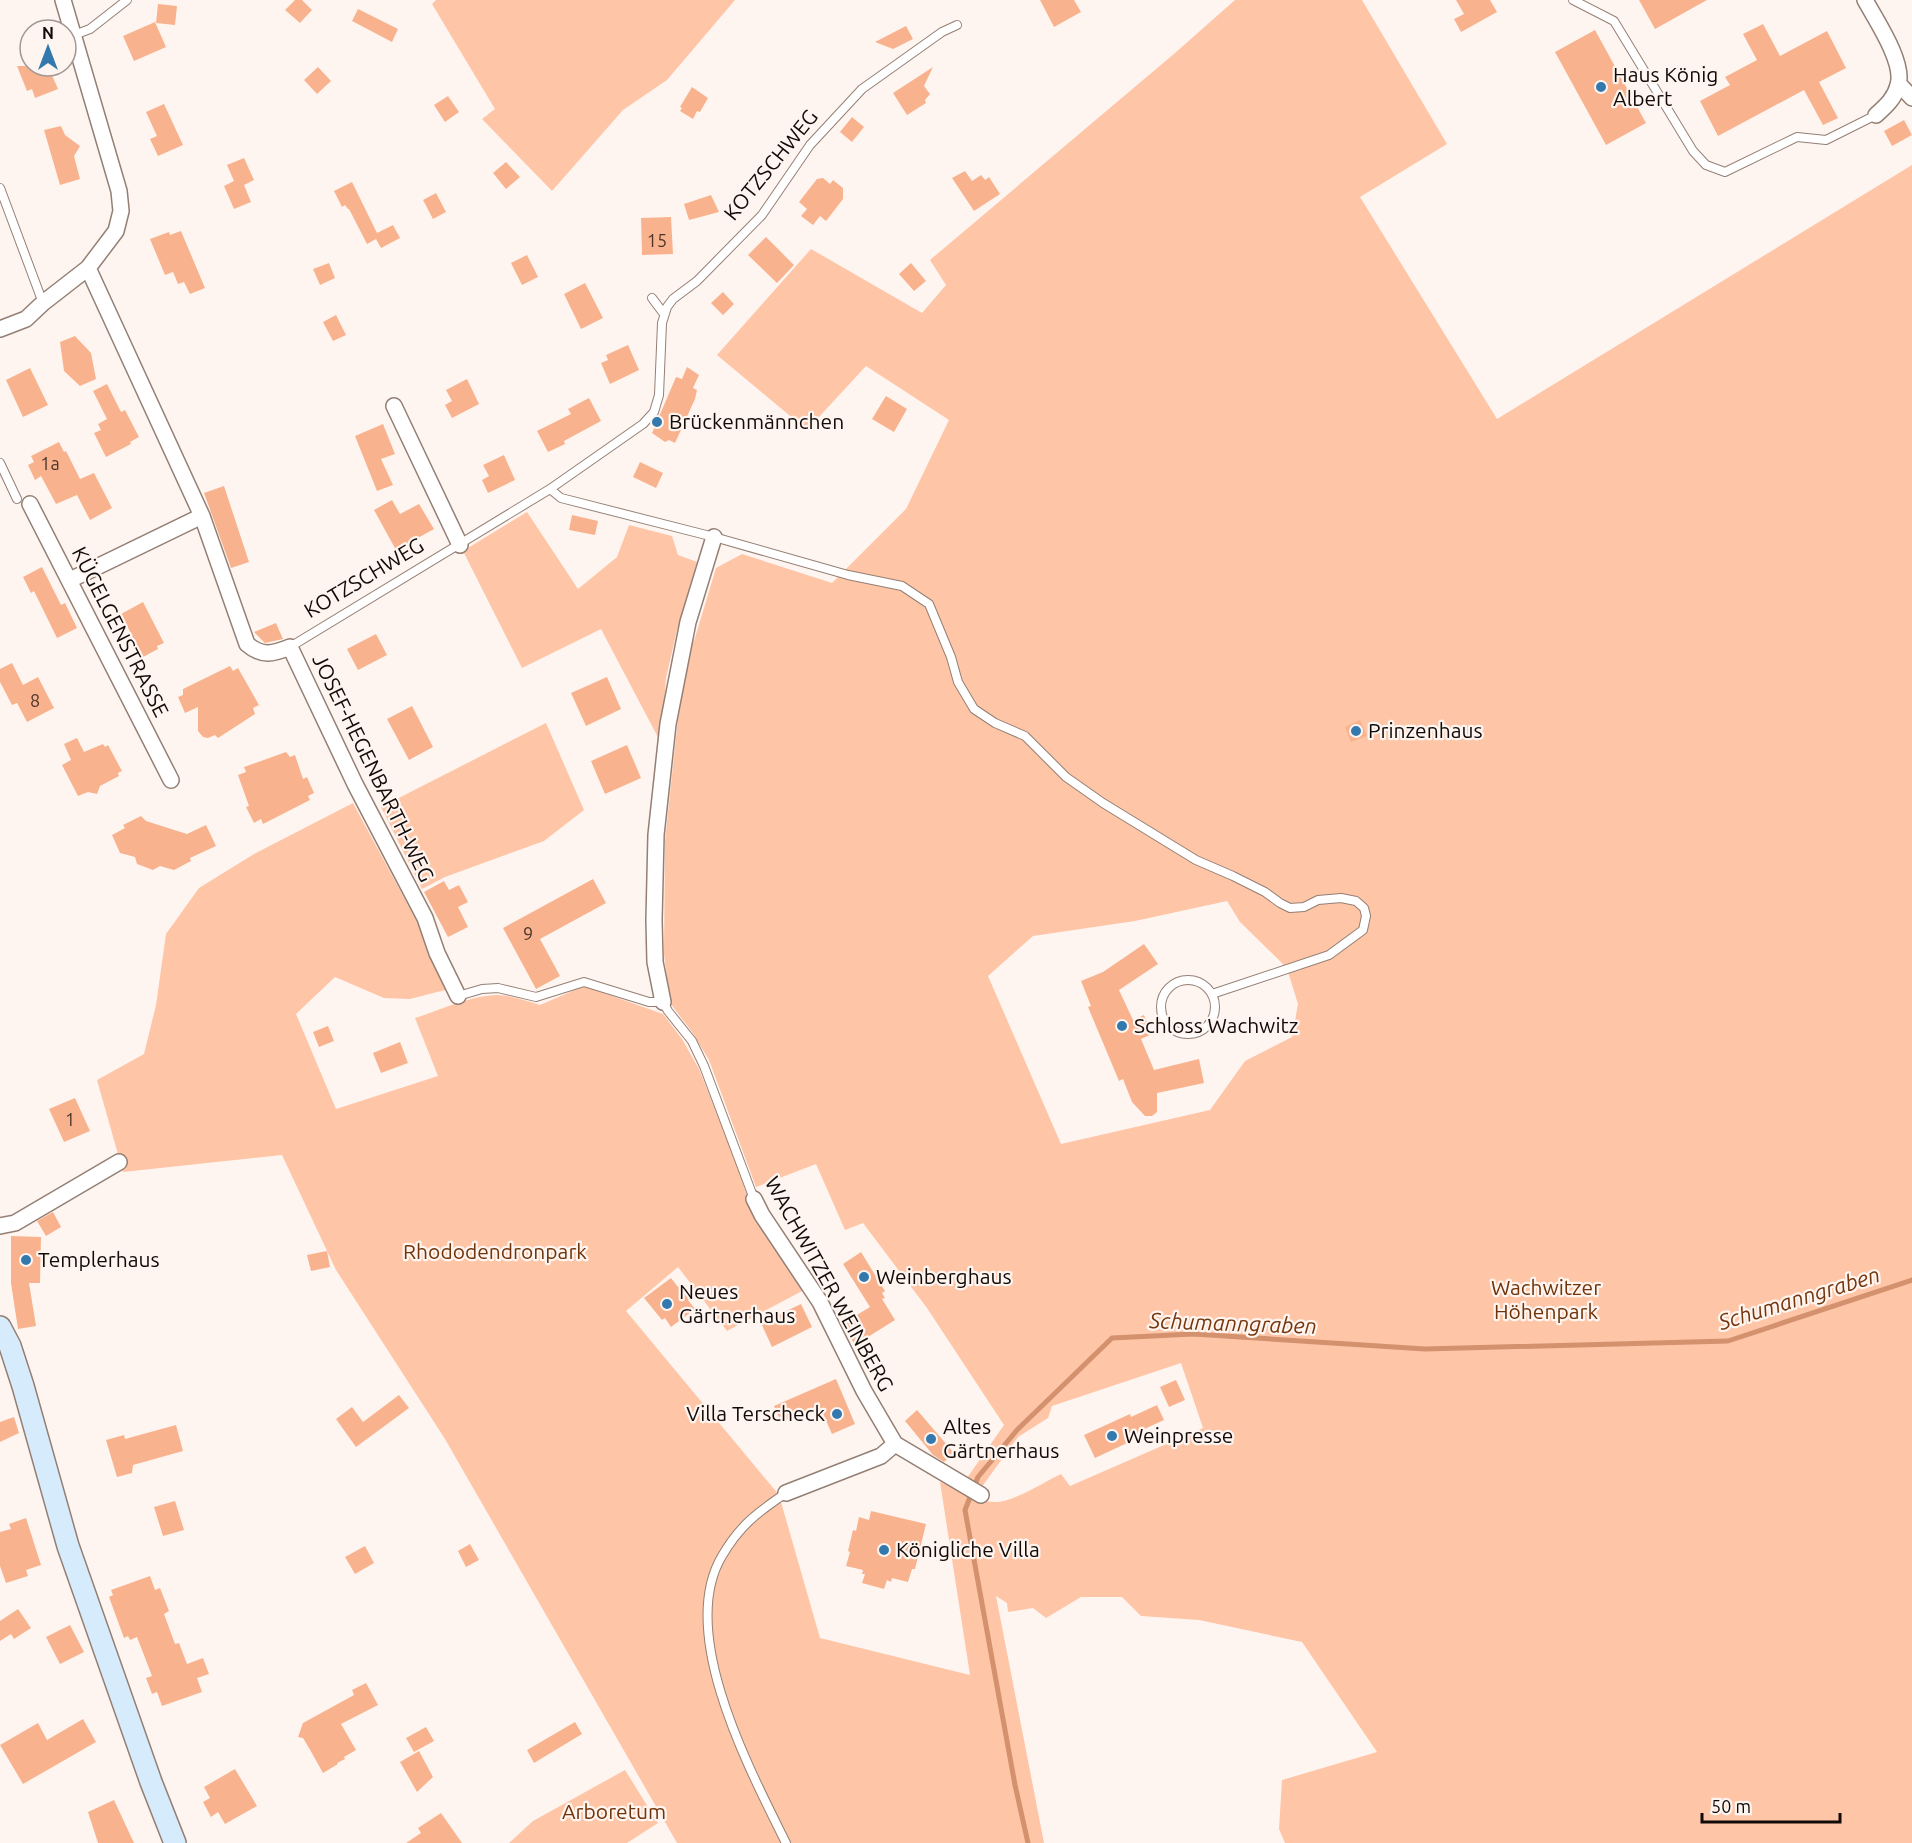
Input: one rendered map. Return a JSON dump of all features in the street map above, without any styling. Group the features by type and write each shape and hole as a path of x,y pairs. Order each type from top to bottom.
{"main road":[{"path":"0,1327 10,1346 23,1386 68,1546 151,1782 175,1843"}],"street":[{"path":"63,0 69,18"},
{"path":"1865,0 1898,64 1899,84 1890,102 1876,115"},
{"path":"0,329 26,319 88,268 116,231 121,211 117,182 78,49"},
{"path":"1899,84 1912,98"},
{"name":"JOSEF-HEGENBARTH-WEG","path":"88,268 202,516 248,644 255,651 265,654 273,654 290,647 355,784 425,918 437,953 458,996"},
{"path":"394,406 460,544"},
{"name":"KÜGELGENSTRASSE","path":"24,501 70,580 171,780"},
{"path":"70,580 202,516"},
{"name":"WACHWITZER WEINBERG","path":"663,1002 655,962 654,920 656,835 668,724 688,622 714,537"},
{"path":"0,1226 15,1223 119,1162"},
{"name":"WACHWITZER WEINBERG","path":"754,1199 762,1215 820,1302 864,1391 896,1444"},
{"path":"786,1493 881,1456 896,1444 981,1495"}],"lane":[{"path":"78,34 90,29 127,0"},
{"path":"1573,0 1614,21 1693,151 1706,165 1725,172 1797,137 1826,140 1876,115"},
{"name":"KOTZSCHWEG","path":"290,647 550,489 643,424 654,412 659,395 662,369 662,323 664,314 673,299 698,281 762,215 810,145 862,89 942,32 957,25"},
{"path":"0,188 43,303"},
{"path":"652,298 664,314"},
{"name":"KÜGELGENSTRASSE","path":"0,464 24,501"},
{"path":"550,489 561,498 714,537 827,570 902,586 929,604 951,657 958,682 974,709 995,723 1025,736 1066,777 1103,803 1196,860 1233,876 1290,908 1304,907 1318,900 1341,898 1356,901 1364,908 1366,916 1363,930 1329,955 1212,994"},
{"path":"1188,979 1198,981 1212,994 1215,1007 1214,1017 1201,1031 1183,1034 1167,1025 1162,1016 1161,1001 1171,985 1188,979"},
{"path":"458,996 482,989 498,988 536,997 585,982 649,1002 663,1002"},
{"name":"WACHWITZER WEINBERG","path":"663,1002 692,1041 704,1066 754,1199"},
{"path":"786,1493 752,1516 721,1557 709,1595 707,1615 712,1660 724,1702 743,1752 786,1843"}],"green space":[{"path":"436,0 735,0 667,80 623,110 552,191 482,119 495,109 432,4"},
{"name":"Wachwitzer Höhenpark","path":"1235,0 1362,0 1447,144 1360,197 1497,419 1912,165 1912,1843 1285,1843 1279,1829 1282,1780 1377,1752 1302,1642 1199,1620 1141,1616 1122,1597 1081,1597 1046,1618 1033,1608 1008,1612 1007,1603 996,1596 1044,1843 677,1843 445,1439 336,1270 282,1155 123,1172 97,1080 144,1054 156,1005 166,934 199,888 254,854 353,803 416,920 449,989 410,999 384,998 335,977 296,1014 336,1109 438,1076 415,1018 467,1000 488,996 509,996 540,1005 584,986 663,1014 682,1039 699,1069 749,1201 804,1290 727,1331 678,1267 626,1311 779,1495 820,1638 970,1675 940,1482 980,1499 1001,1501 1019,1496 1061,1474 1070,1486 1203,1428 1181,1363 1052,1406 1048,1418 1018,1437 981,1488 967,1478 1004,1425 927,1308 863,1223 845,1230 816,1164 756,1187 709,1060 670,1003 664,954 665,841 682,681 690,641 694,641 716,568 742,554 832,583 906,509 949,420 866,366 807,430 717,355 811,249 922,313 946,285 930,260","holes":["1227,901 1240,922 1282,963 1289,975 1298,1004 1292,1037 1245,1061 1210,1110 1061,1144 988,976 1033,936 1135,921"]},
{"path":"527,512 578,589 617,557 629,525 672,536 678,555 697,562 666,678 661,743 601,629 522,668 463,551"},
{"path":"546,723 584,810 544,841 445,877 422,889 381,807"},
{"name":"Arboretum","path":"625,1770 658,1823 627,1843 509,1843 533,1821"}],"building":[{"path":"295,0 302,0 312,10 300,23 285,10"},
{"path":"1040,0 1074,0 1081,12 1054,27"},
{"path":"1456,0 1490,0 1497,12 1461,32 1454,19 1464,14"},
{"path":"1639,0 1707,0 1655,29"},
{"path":"158,4 177,6 175,25 156,23"},
{"path":"358,9 398,29 392,42 352,21"},
{"path":"155,22 166,47 134,61 123,36"},
{"path":"1763,24 1780,56 1827,31 1846,68 1819,82 1838,118 1823,125 1804,90 1718,136 1700,101 1730,85 1725,77 1757,60 1743,34"},
{"path":"906,26 913,39 893,49 875,42"},
{"name":"Haus König Albert","path":"1595,30 1646,123 1606,145 1555,52"},
{"path":"318,67 331,81 317,94 304,80"},
{"path":"933,67 924,86 930,94 925,100 926,103 907,115 893,93"},
{"path":"22,78 53,78 58,89 35,98 32,89 27,91"},
{"path":"692,87 708,98 693,119 680,111"},
{"path":"448,96 459,112 445,122 434,105"},
{"path":"164,104 183,145 158,156 150,139 157,136 146,112"},
{"path":"852,117 864,127 852,142 840,132"},
{"path":"1904,120 1912,135 1892,146 1884,131"},
{"path":"61,126 65,135 80,146 74,156 80,179 60,185 44,130"},
{"path":"244,158 254,180 244,185 251,202 234,209 224,186 234,181 227,165"},
{"path":"506,162 520,177 506,189 493,173"},
{"path":"965,171 972,181 981,175 985,180 989,177 1000,194 974,211 952,178"},
{"path":"823,178 830,184 833,180 843,188 843,199 826,221 820,216 813,225 801,216 807,209 799,202 817,179"},
{"path":"352,182 377,233 393,225 400,238 381,248 376,239 367,244 349,209 345,205 342,207 334,191"},
{"path":"436,193 446,212 433,219 423,200"},
{"path":"711,195 719,212 689,220 684,204"},
{"path":"671,217 673,254 642,255 641,218"},
{"path":"181,231 205,288 190,294 184,282 178,284 173,272 165,275 150,239 169,232 170,235"},
{"path":"766,237 794,265 777,283 748,255"},
{"path":"527,255 538,277 522,285 511,263"},
{"path":"329,263 335,278 320,285 313,269"},
{"path":"911,263 926,281 914,291 899,274"},
{"path":"585,283 603,318 581,329 564,294"},
{"path":"723,292 734,304 723,315 711,303"},
{"path":"336,315 346,335 333,341 323,322"},
{"path":"75,336 91,353 96,379 80,386 64,371 60,342"},
{"path":"628,345 639,370 610,384 601,363 608,360 606,355"},
{"path":"687,367 699,375 693,388 697,390 695,399 675,443 669,440 665,442 652,433 676,377 682,379"},
{"path":"30,368 48,405 23,417 6,380"},
{"path":"467,379 479,404 452,418 445,405 452,401 446,390"},
{"path":"107,384 121,412 125,410 139,437 130,442 131,444 106,457 94,433 101,430 98,424 107,419 93,391"},
{"path":"886,396 907,409 894,432 872,419"},
{"path":"589,398 601,421 548,452 537,431 571,414 568,409"},
{"path":"383,424 395,454 381,459 393,485 377,491 355,436"},
{"path":"59,442 80,479 94,473 112,508 90,520 77,495 56,504 41,476 35,480 28,465 34,462 31,456"},
{"path":"504,455 515,480 488,493 482,480 489,476 483,465"},
{"path":"640,462 663,473 656,488 633,477"},
{"path":"224,486 249,562 231,568 204,493"},
{"path":"392,500 400,514 419,504 434,529 396,550 374,510"},
{"path":"572,515 598,521 595,535 569,530"},
{"path":"42,567 61,605 65,603 77,628 57,638 34,591 31,593 23,577"},
{"path":"143,602 164,643 143,657 121,614"},
{"path":"276,623 283,639 265,643 254,632"},
{"path":"376,634 387,655 358,670 347,649"},
{"path":"12,663 23,685 38,677 54,708 27,722 17,703 12,705 0,682 0,669"},
{"path":"230,666 233,671 238,668 259,705 253,708 255,714 218,738 215,735 208,738 203,737 198,731 198,707 185,713 178,697 183,695 183,689"},
{"path":"607,677 621,709 586,726 571,693"},
{"path":"412,706 433,747 409,760 387,719"},
{"name":"Prinzenhaus","path":"1360,720 1367,736 1351,742 1345,727"},
{"path":"77,738 84,752 103,744 105,747 108,745 122,771 118,773 119,776 100,786 97,794 88,792 78,796 62,765 71,760 64,744"},
{"path":"627,745 641,778 605,794 591,761"},
{"path":"286,752 290,757 295,755 303,779 307,777 314,793 308,796 310,800 263,824 261,819 254,823 246,807 249,806 238,775 246,772 244,767"},
{"path":"141,816 146,821 187,834 206,825 216,846 190,858 191,861 174,870 160,866 153,870 137,864 135,857 120,853 112,835 125,828 123,825"},
{"path":"593,879 606,903 540,939 560,976 536,989 503,928"},
{"path":"444,881 449,890 459,885 468,902 458,907 468,927 448,937 424,892"},
{"name":"Schloss Wachwitz","path":"1144,944 1158,964 1119,990 1133,1020 1144,1015 1152,1034 1141,1039 1154,1070 1199,1059 1204,1083 1157,1093 1157,1112 1152,1116 1145,1116 1132,1102 1123,1079 1119,1081 1088,1007 1091,1006 1081,981 1103,972"},
{"path":"328,1026 334,1041 319,1047 313,1032"},
{"path":"400,1042 408,1063 381,1073 373,1053"},
{"path":"75,1098 90,1131 64,1142 49,1109"},
{"path":"53,1212 61,1227 46,1236 37,1221"},
{"name":"Templerhaus","path":"11,1236 41,1237 40,1283 29,1283 36,1326 18,1329 11,1283"},
{"path":"327,1251 330,1267 311,1271 307,1255"},
{"path":"861,1252 885,1291 882,1293 885,1298 882,1299 895,1320 855,1345 842,1324 870,1307 843,1264"},
{"name":"Neues Gärtnerhaus","path":"671,1278 678,1287 681,1285 691,1298 688,1300 695,1309 671,1327 665,1318 662,1320 644,1298"},
{"path":"801,1304 812,1327 772,1347 761,1323"},
{"name":"Villa Terscheck","path":"836,1379 855,1424 832,1434 819,1405 781,1422 774,1406"},
{"path":"1176,1380 1185,1400 1169,1407 1160,1387"},
{"path":"399,1395 409,1408 356,1447 336,1419 352,1407 363,1422"},
{"name":"Weinpresse","path":"1157,1405 1164,1420 1138,1432 1140,1437 1095,1458 1084,1435 1130,1414 1131,1417"},
{"name":"Altes Gärtnerhaus","path":"917,1410 954,1453 944,1462 933,1455 905,1421"},
{"path":"14,1417 19,1433 0,1442 0,1422"},
{"path":"176,1425 183,1451 133,1465 132,1473 117,1477 106,1440 124,1435 125,1439"},
{"path":"175,1501 184,1530 163,1536 154,1507"},
{"name":"Königliche Villa","path":"871,1511 926,1524 915,1569 912,1569 908,1582 892,1578 891,1582 887,1580 884,1589 862,1583 865,1574 862,1574 863,1570 846,1566 853,1530 856,1531 859,1517 869,1520"},
{"path":"26,1518 41,1565 26,1570 28,1576 6,1583 0,1566 0,1532 11,1529 9,1524"},
{"path":"470,1544 479,1560 466,1567 458,1551"},
{"path":"365,1546 374,1563 355,1574 345,1557"},
{"path":"150,1576 155,1590 160,1588 169,1611 164,1614 175,1644 179,1643 187,1664 203,1658 209,1674 197,1678 202,1692 162,1706 157,1692 152,1694 146,1678 152,1676 137,1637 130,1640 128,1636 124,1638 109,1597 113,1595 111,1590"},
{"path":"18,1609 31,1628 14,1639 11,1634 0,1641 0,1621"},
{"path":"70,1625 84,1652 60,1664 46,1637"},
{"path":"366,1683 378,1705 341,1724 356,1750 323,1773 303,1738 298,1737 303,1723 354,1695 352,1690"},
{"path":"83,1719 96,1742 23,1784 0,1745 38,1723 47,1740"},
{"path":"575,1722 582,1734 534,1763 527,1750"},
{"path":"426,1727 434,1741 414,1752 406,1738"},
{"path":"419,1751 433,1777 417,1792 400,1762"},
{"path":"235,1769 257,1806 225,1824 218,1812 211,1817 203,1802 210,1798 204,1787"},
{"path":"114,1800 134,1843 98,1843 88,1812"},
{"path":"441,1813 462,1843 406,1843 421,1833 418,1828"}],"waterway":[{"name":"Schumanngraben","path":"1028,1843 1015,1785 965,1510 978,1477 1017,1430 1112,1338 1193,1334 1425,1349 1728,1341 1912,1280"}],"place":[{"name":"Haus König Albert","path":"1601,87"},
{"name":"Brückenmännchen","path":"657,422"},
{"name":"Prinzenhaus","path":"1356,731"},
{"name":"Schloss Wachwitz","path":"1122,1026"},
{"name":"Templerhaus","path":"26,1260"},
{"name":"Weinberghaus","path":"864,1277"},
{"name":"Neues Gärtnerhaus","path":"667,1304"},
{"name":"Villa Terscheck","path":"837,1414"},
{"name":"Weinpresse","path":"1112,1436"},
{"name":"Altes Gärtnerhaus","path":"931,1439"},
{"name":"Königliche Villa","path":"884,1550"}],"park label":[{"name":"Rhododendronpark","path":"495,1252"}]}
